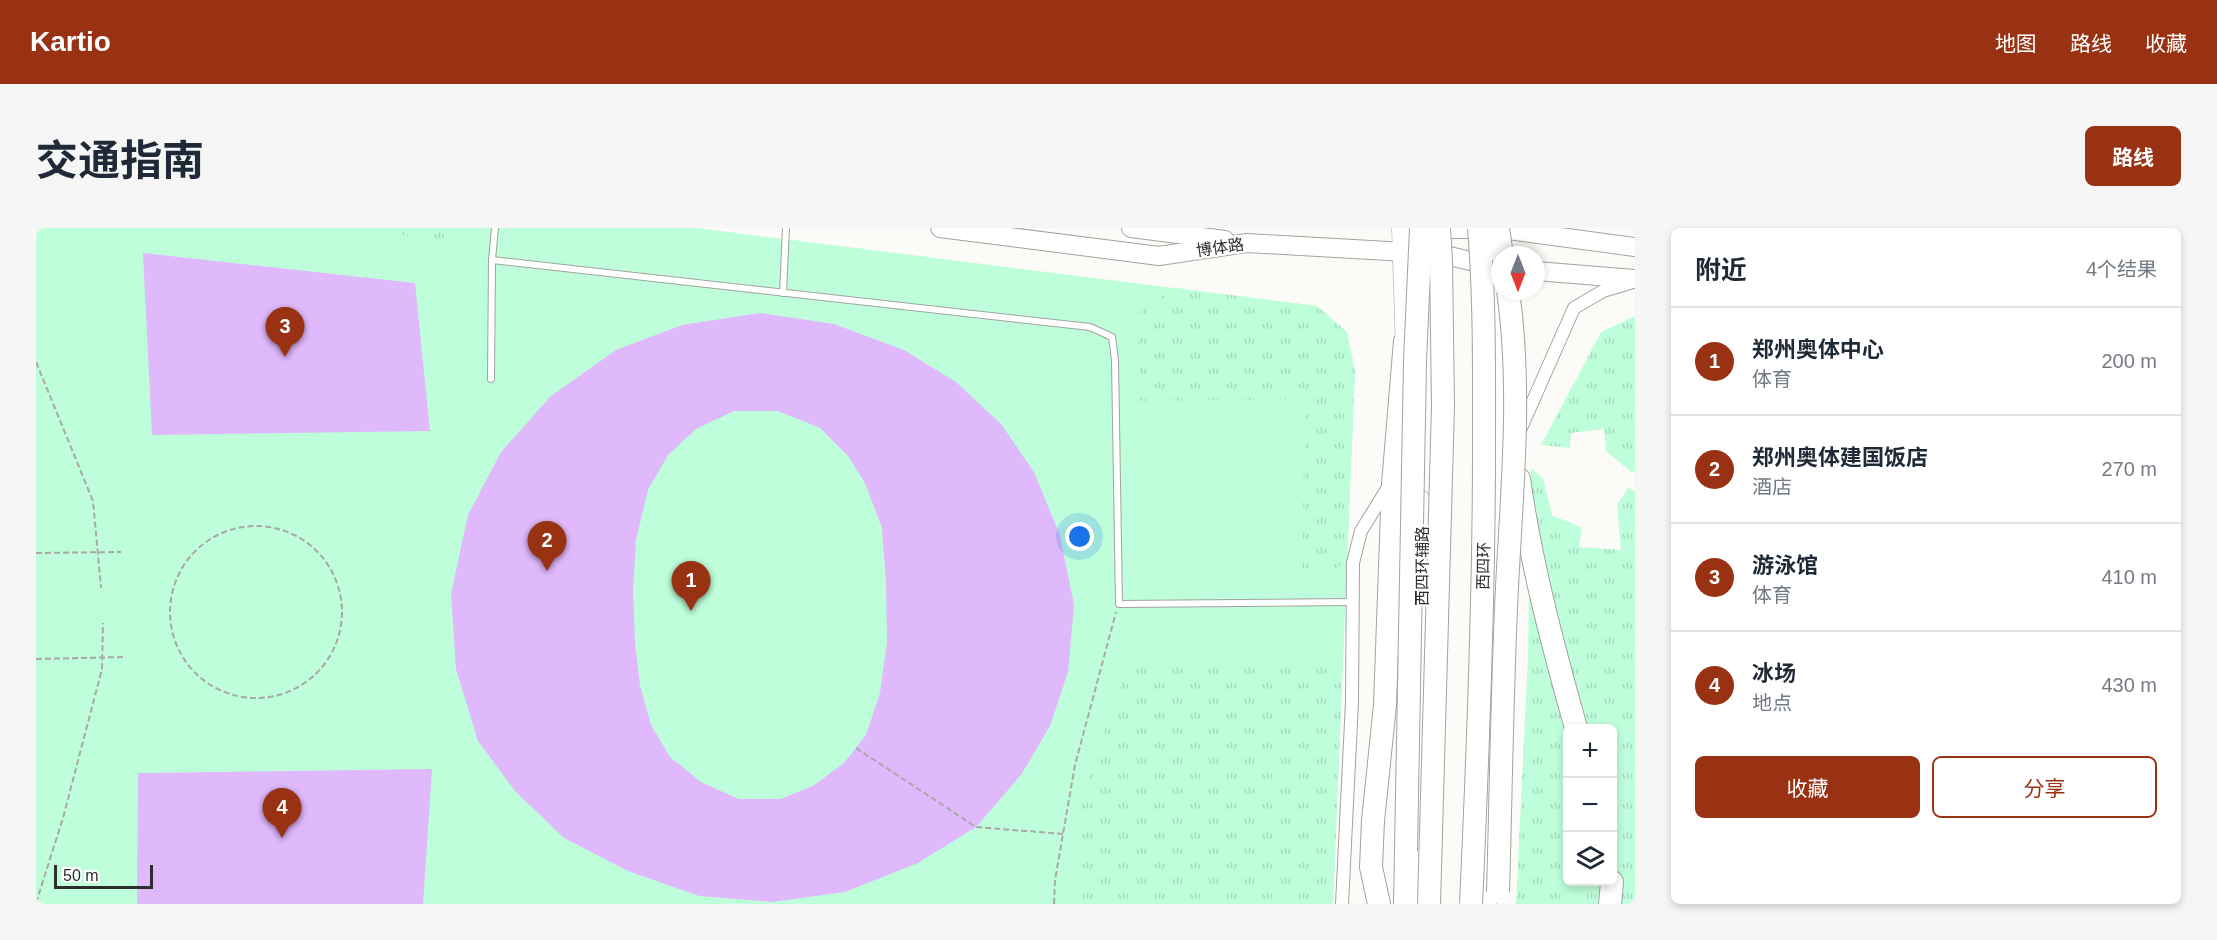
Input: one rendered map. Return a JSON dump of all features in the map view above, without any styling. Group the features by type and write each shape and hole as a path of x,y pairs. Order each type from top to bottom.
{"highway":[{"path":"1430,228 1441,254 1443,406 1430,904"},
{"path":"1405,904 1415,361 1430,228"},
{"path":"1495,228 1499,246"},
{"name":"西四环","path":"1471,904 1480,693 1484,328 1495,228"},
{"path":"1494,900 1507,588 1514,484 1513,349 1509,300"},
{"path":"1363,904 1371,867 1373,821 1385,705 1393,480 1405,341"},
{"path":"1514,446 1524,513 1545,619 1575,724"},
{"path":"1371,867 1379,904"},
{"path":"1610,904 1612,886"}],"main road":[{"name":"西四环辅路","path":"1402,228 1407,399 1424,533 1417,904"},
{"path":"1494,900 1496,484 1500,300"}],"street":[{"name":"博体路","path":"940,228 1159,256 1247,243 1441,254 1491,266"},
{"path":"1131,228 1247,243"},
{"path":"1430,228 1495,228 1635,247"},
{"path":"1545,272 1635,280"},
{"path":"1496,484 1574,308 1603,291 1635,280"},
{"path":"1342,904 1352,702 1353,563 1361,531 1393,480"}],"lane":[{"path":"491,378 492,260 495,228"},
{"path":"783,293 786,228"},
{"path":"492,260 1090,327 1112,337 1115,360 1119,604 1353,602"}],"path":[{"path":"36,362 93,501 101,588"},
{"path":"254,525 282,529 308,543 328,563 340,590 343,618 336,646 321,671 298,689 270,698 241,698 232,695 214,688 192,671 176,647 169,620 171,592 182,566 201,545 226,531 254,525"},
{"path":"36,553 121,552"},
{"path":"1054,904 1055,880 1075,765 1119,604"},
{"path":"36,903 66,807 102,669 103,623"},
{"path":"36,659 124,657"},
{"path":"856,748 976,827 1063,834"}],"green space":[{"path":"36,228 697,228 1317,306 1347,332 1355,371 1333,904 36,904"},
{"path":"347,228 444,228 444,240"},
{"path":"1174,288 1317,306 1347,332 1355,371 1347,562 1302,587 1305,399 1140,401 1137,314"},
{"path":"1635,316 1635,471 1631,472 1606,451 1604,429 1571,433 1570,448 1541,445 1601,332"},
{"path":"1531,468 1543,478 1552,515 1582,528 1579,547 1621,550 1617,505 1628,488 1635,491 1635,904 1516,904 1528,656"},
{"path":"1343,661 1333,904 1074,904 1075,815 1129,663"}],"building":[{"path":"143,253 415,283 430,431 152,435"},
{"path":"760,313 834,324 904,350 956,382 1001,424 1034,472 1060,535 1074,605 1068,672 1050,726 1021,775 976,827 918,863 845,892 772,902 699,896 628,871 564,838 515,791 478,741 456,669 451,594 468,515 501,452 551,396 616,350 682,325","holes":["734,411 778,411 820,428 848,456 865,483 882,528 887,642 880,693 866,735 844,763 813,786 780,799 739,799 701,782 670,757 651,725 640,685 635,643 633,591 636,540 648,490 668,455 696,429"]},
{"path":"432,769 423,904 137,904 138,773"}],"place":[{"name":"游泳馆","path":"285,357"},
{"name":"郑州奥体建国饭店","path":"547,571"},
{"name":"郑州奥体中心","path":"691,611"},
{"name":"冰场","path":"282,838"}]}
